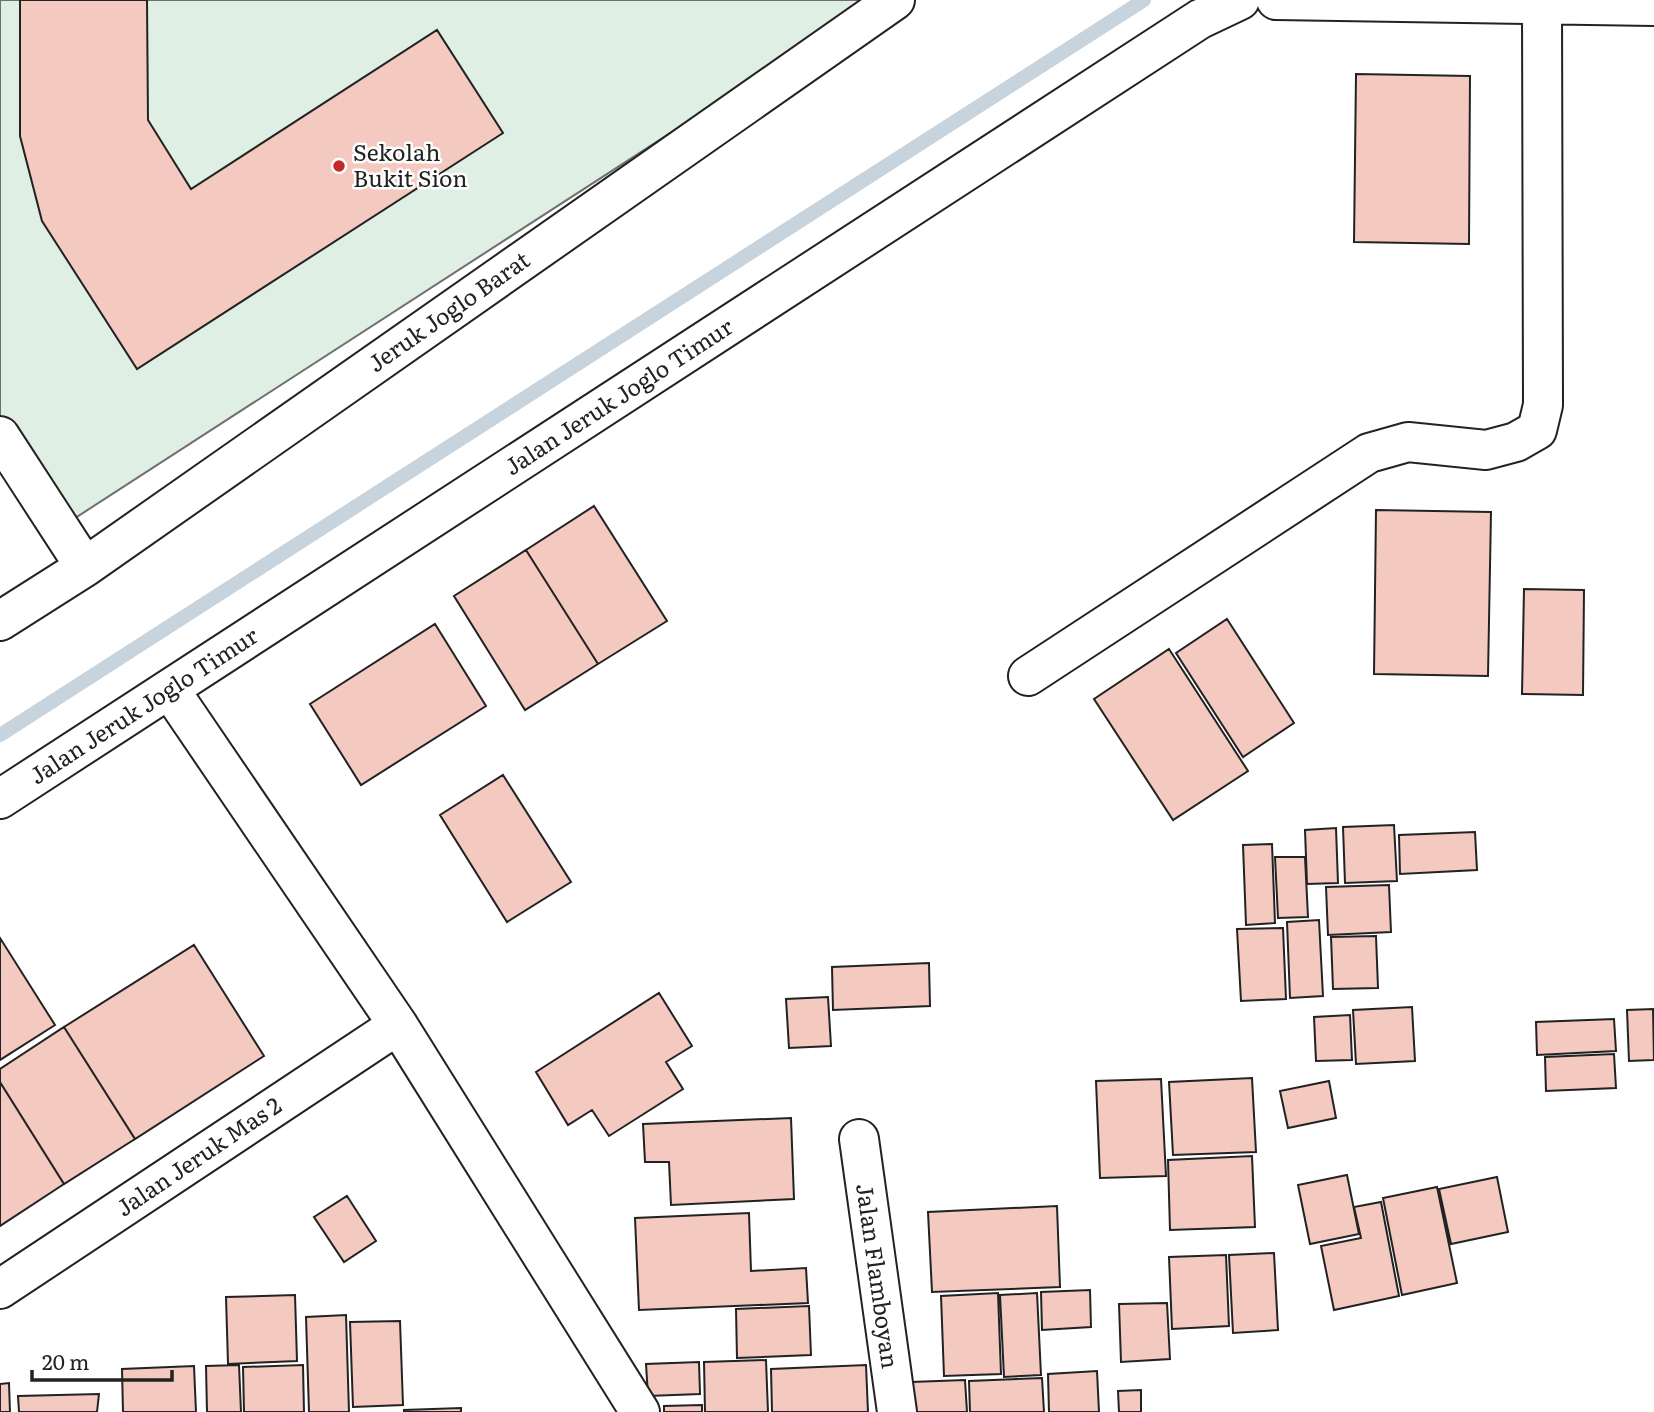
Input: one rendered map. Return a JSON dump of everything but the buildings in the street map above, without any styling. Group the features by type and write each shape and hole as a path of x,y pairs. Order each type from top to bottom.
{"street":[{"name":"Jeruk Joglo Barat","path":"0,621 85,567 895,0"},
{"name":"Jalan Jeruk Joglo Timur","path":"0,799 1200,19 1240,0"},
{"path":"1276,0 1654,6"},
{"path":"1028,676 1369,453 1408,442 1486,450 1517,442 1536,430 1543,405 1542,5"},
{"path":"0,436 85,567"},
{"path":"170,690 398,1025 640,1412"},
{"name":"Jalan Jeruk Mas 2","path":"0,1289 398,1025"},
{"name":"Jalan Flamboyan","path":"859,1139 897,1412"}],"green space":[{"path":"0,0 876,0 52,533 0,447"}],"waterway":[{"path":"0,735 1144,0"}],"place":[{"name":"Sekolah Bukit Sion","path":"339,166"}]}
